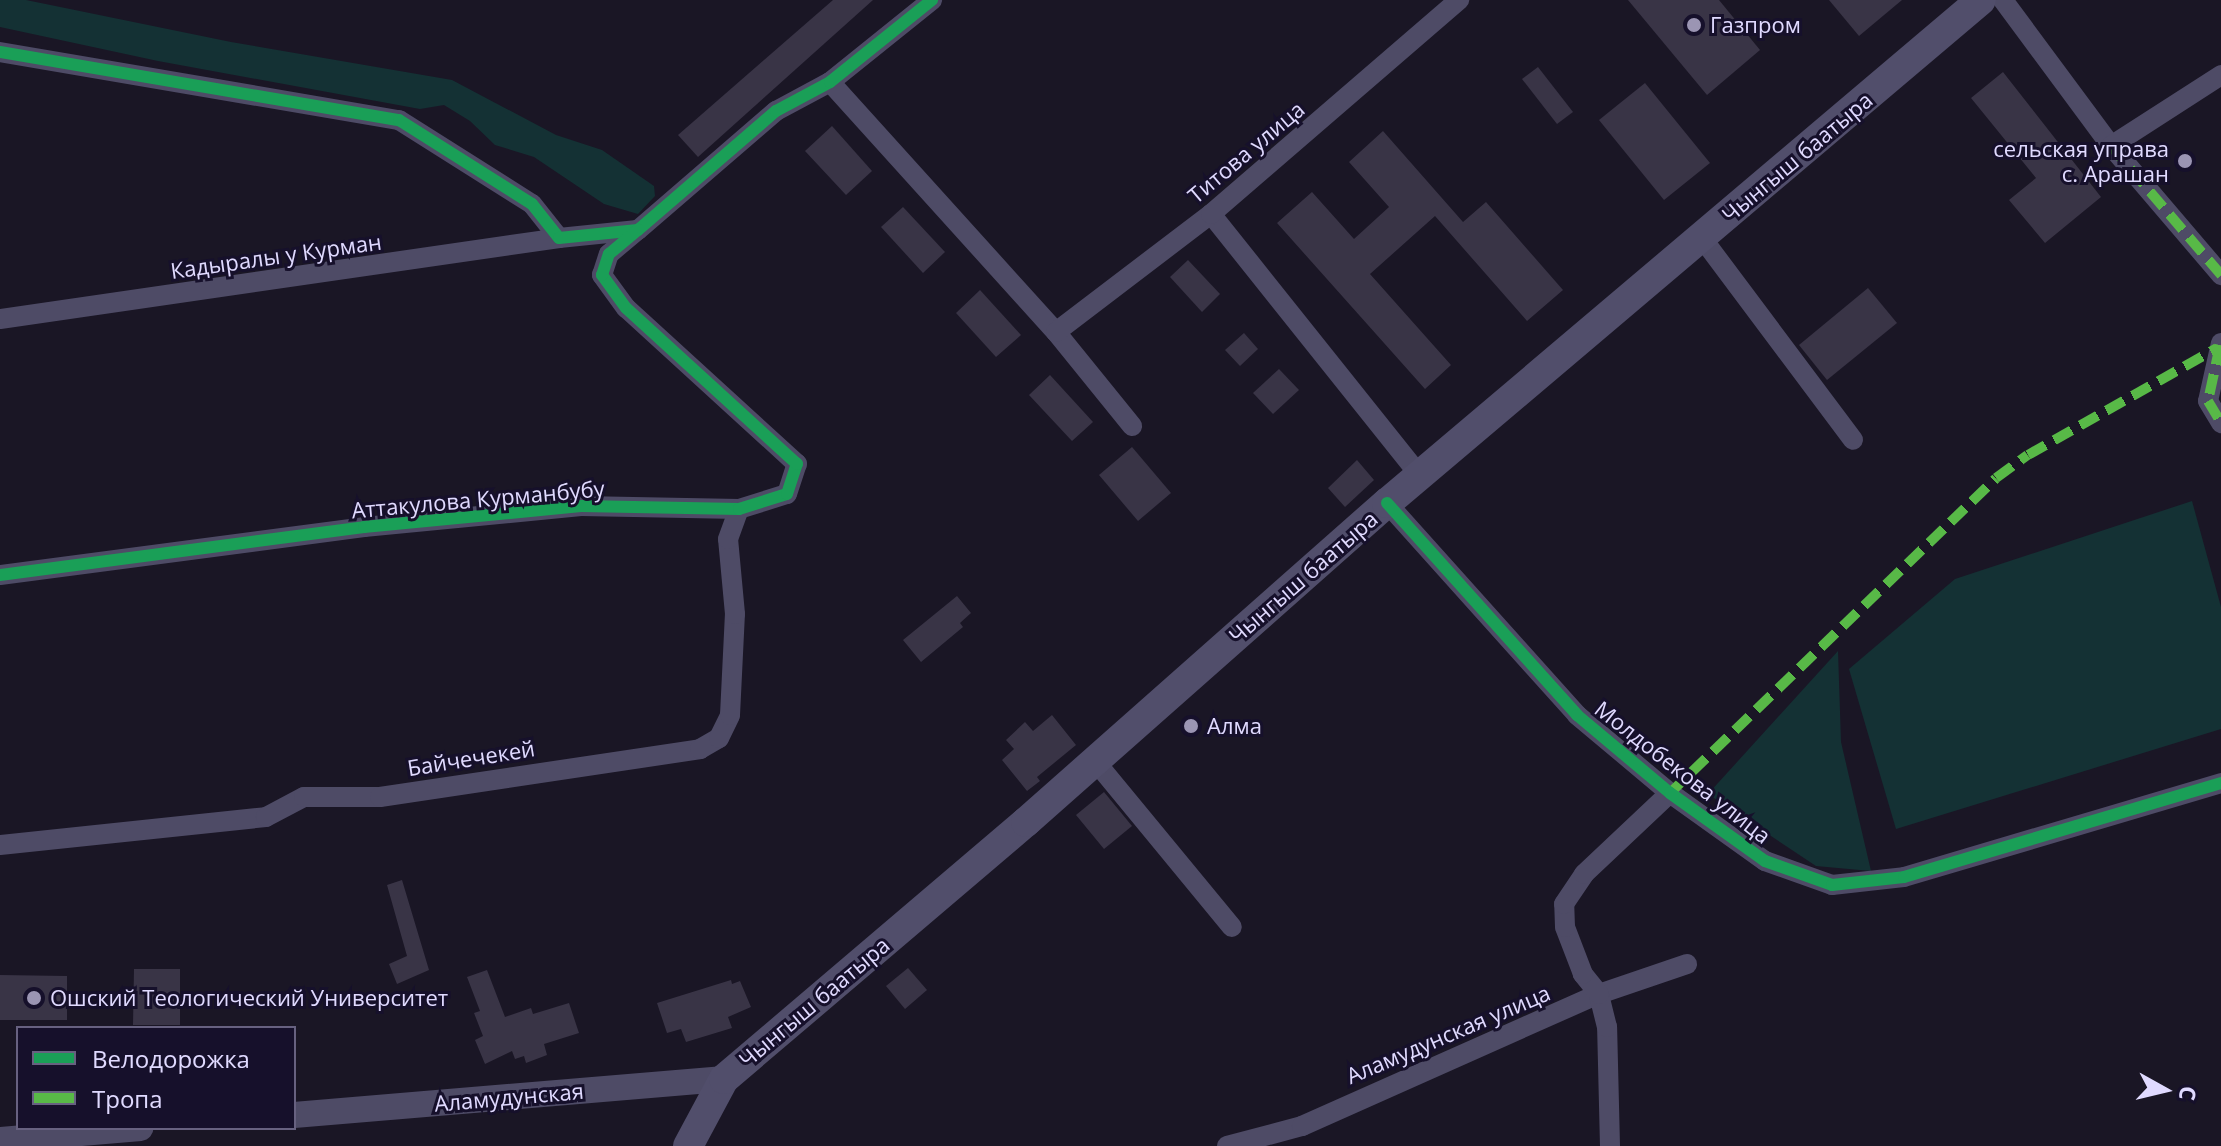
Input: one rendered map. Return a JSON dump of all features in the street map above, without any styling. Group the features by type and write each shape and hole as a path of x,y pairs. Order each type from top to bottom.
{"main road":[{"name":"Чынгыш баатыра","path":"688,1146 724,1079 1095,761 1387,503 1981,0"}],"street":[{"path":"638,230 776,111 830,82 932,0"},
{"name":"Титова улица","path":"1056,332 1211,214 1459,0"},
{"path":"2003,0 2111,146 2221,275"},
{"path":"0,52 399,120 532,204 559,238"},
{"path":"2111,146 2221,75"},
{"path":"830,82 1056,332 1132,426"},
{"path":"1211,214 1421,477"},
{"name":"Кадыралы у Курман","path":"0,319 559,238 638,230"},
{"name":"Аттакулова Курманбубу","path":"0,575 364,527 581,506 739,509 787,494 797,464 626,308 602,275 609,254 638,230"},
{"path":"1702,238 1853,440"},
{"path":"2221,343 2208,401 2221,423"},
{"name":"Молдобекова улица","path":"1387,503 1577,715 1670,793 1765,861 1832,885 1904,877 2221,783"},
{"name":"Байчечекей","path":"0,845 266,817 304,797 380,797 700,749 719,738 730,715 735,614 728,539 739,509"},
{"path":"1095,761 1232,927"},
{"path":"1610,1146 1607,1027 1599,994 1583,974 1570,939 1564,904 1584,874 1670,793"},
{"name":"Аламудунская улица","path":"1227,1146 1302,1126 1599,994 1687,964"},
{"name":"Аламудунская","path":"296,1115 724,1079"},
{"path":"0,1140 117,1130"}],"green space":[{"path":"0,0 26,0 231,42 452,80 556,135 602,150 654,186 655,196 638,214 604,204 534,157 495,145 470,121 444,105 420,109 158,61 0,27"},
{"path":"2192,501 2221,607 2221,729 1896,829 1849,669 1955,579"},
{"path":"1838,651 1841,742 1871,871 1816,866 1708,794"}],"building":[{"path":"833,0 873,0 698,157 678,135"},
{"name":"Газпром","path":"1628,0 1719,0 1760,50 1707,95"},
{"path":"1829,0 1902,0 1859,36"},
{"path":"1538,67 1573,112 1557,124 1522,79"},
{"path":"2003,72 2101,197 2045,243 2009,200 2036,178 1971,98"},
{"path":"1645,83 1710,163 1664,200 1599,120"},
{"path":"832,126 872,171 846,195 805,151"},
{"path":"1383,131 1463,222 1486,202 1563,290 1527,321 1435,216 1370,274 1451,365 1425,389 1277,223 1312,192 1354,239 1389,207 1349,162"},
{"path":"903,207 945,252 923,273 881,227"},
{"path":"1188,260 1220,294 1202,312 1170,277"},
{"path":"1868,288 1897,323 1827,380 1799,345"},
{"path":"980,290 1021,335 996,357 956,313"},
{"path":"1244,333 1258,349 1240,366 1225,350"},
{"path":"1279,369 1299,390 1273,414 1253,393"},
{"path":"1050,375 1093,422 1072,441 1029,395"},
{"path":"1132,447 1171,493 1138,521 1099,475"},
{"path":"1357,460 1374,480 1345,507 1328,488"},
{"path":"957,596 971,613 960,623 963,627 921,662 903,640"},
{"path":"1052,715 1076,745 1037,777 1040,781 1027,791 1002,760 1014,749 1006,740 1025,722 1033,731"},
{"path":"1104,792 1132,826 1104,849 1076,815"},
{"path":"402,880 429,970 397,984 389,964 407,956 387,885"},
{"path":"908,968 927,990 905,1009 886,986"},
{"path":"134,969 180,969 180,1025 133,1025"},
{"path":"487,970 505,1017 531,1008 533,1014 569,1003 579,1033 544,1044 547,1055 526,1063 524,1056 515,1059 512,1051 485,1064 475,1040 483,1036 474,1013 480,1011 467,977"},
{"name":"Ошский Теологический Университет","path":"0,975 67,976 67,1020 0,1020"},
{"path":"731,980 732,984 740,981 751,1007 728,1017 732,1028 686,1042 681,1029 667,1033 657,1003"}],"marked path":[{"path":"2111,146 2221,275"},
{"path":"2220,345 2208,401 2221,423"},
{"path":"1670,793 1996,478 2028,455 2217,348"}],"cycle path":[{"path":"0,52 399,120 532,204 559,238 638,230 776,111 830,82 932,0"},
{"path":"0,575 364,527 581,506 739,509 787,494 797,464 626,308 602,275 609,254 638,230"},
{"path":"1387,503 1577,715 1670,793 1765,861 1832,885 1904,877 2221,783"}],"place":[{"name":"Газпром","path":"1694,25"},
{"name":"сельская управа с. Арашан","path":"2185,161"},
{"name":"Алма","path":"1191,726"},
{"name":"Ошский Теологический Университет","path":"34,998"}]}
